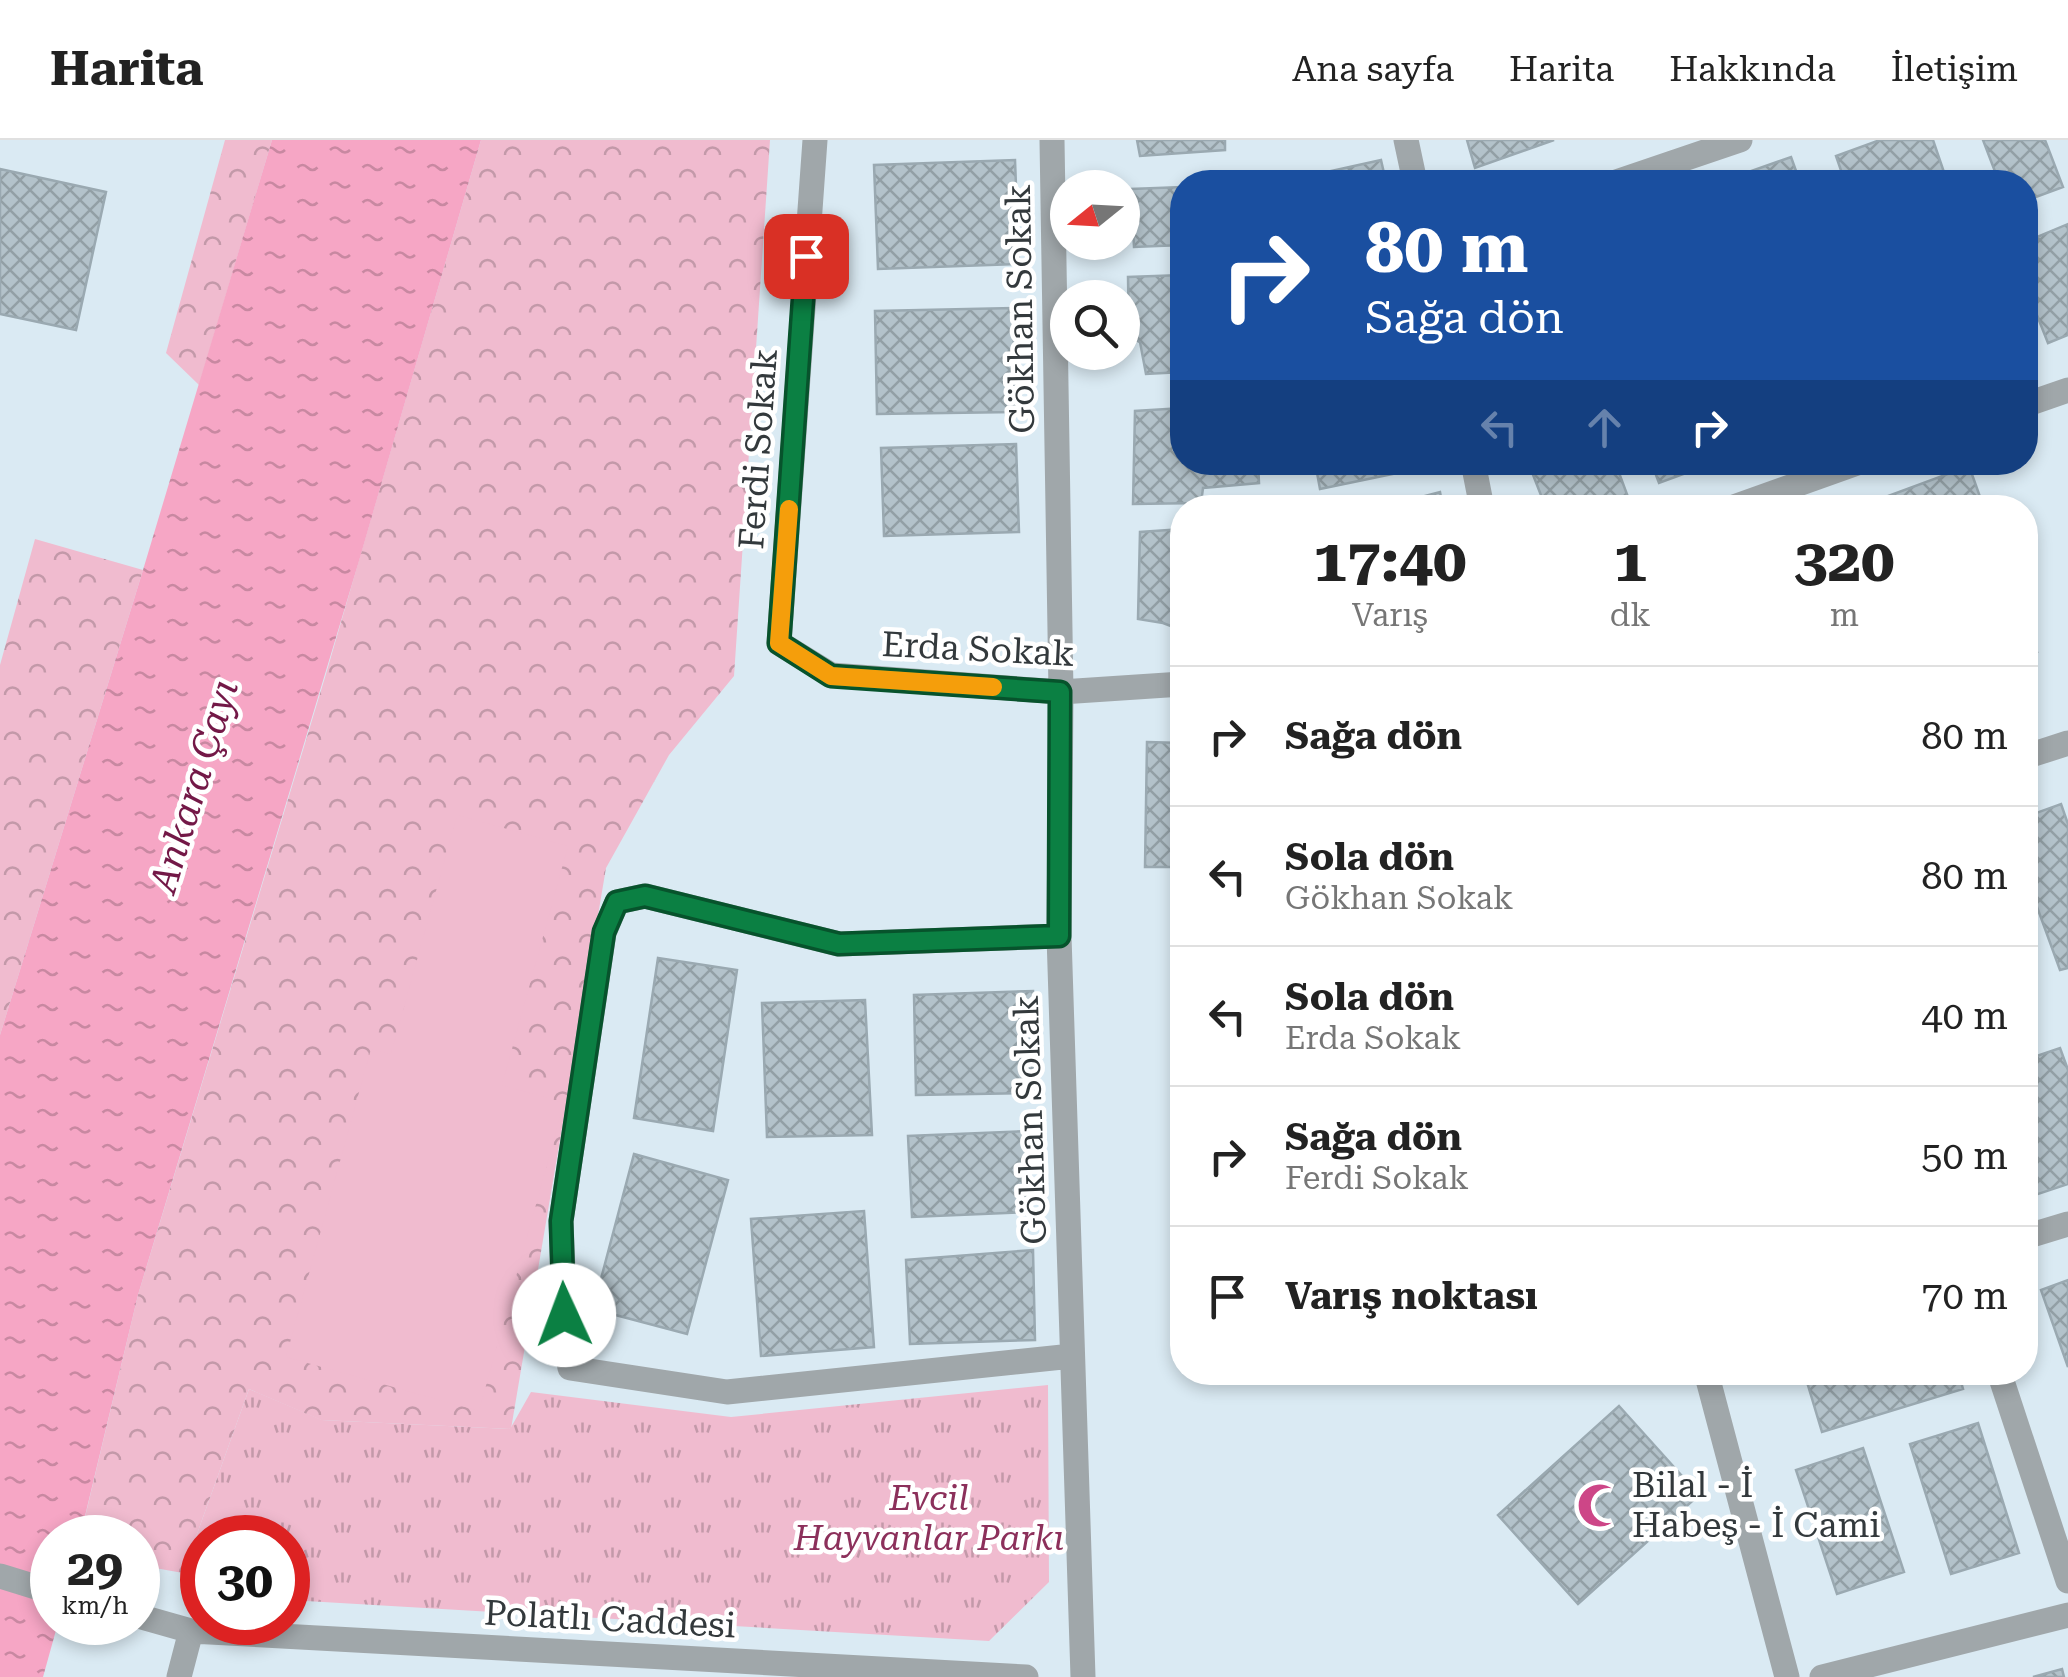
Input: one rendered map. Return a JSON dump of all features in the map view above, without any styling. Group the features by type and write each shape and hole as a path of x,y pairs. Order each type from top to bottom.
{"street":[{"name":"Ferdi Sokak","path":"779,643 815,140"},
{"name":"Gökhan Sokak","path":"1052,140 1060,692 1059,936 1082,1677"},
{"path":"1406,140 1412,170"},
{"path":"1651,170 1740,140"},
{"path":"2038,400 2068,390"},
{"path":"1767,495 1824,475"},
{"name":"Erda Sokak","path":"779,643 831,676 1060,692 1170,685"},
{"path":"2038,753 2068,743"},
{"path":"1059,936 839,944 645,896 617,902 604,932 561,1221 570,1368 727,1392 1072,1356"},
{"path":"2038,1233 2068,1224"},
{"path":"1709,1385 1788,1677"},
{"path":"2004,1385 2068,1581"},
{"path":"0,1576 30,1585"},
{"path":"1822,1677 2068,1615"},
{"name":"Polatlı Caddesi","path":"310,1638 1026,1677"},
{"path":"180,1677 188,1645"}],"green space":[{"path":"225,140 272,140 199,385 166,353"},
{"path":"481,140 770,140 734,676 669,755 606,868 511,1429 321,1420 249,1389 204,1515 180,1515 180,1572 160,1569 160,1515 85,1515 138,1295 326,674"},
{"path":"35,539 143,570 0,1035 0,665"},
{"path":"457,815 568,846 502,1085 564,1103 479,1411 286,1357 371,1049 391,1054"},
{"name":"Evcil Hayvanlar Parkı","path":"1048,1385 1049,1582 989,1641 310,1601 310,1515 204,1515 249,1389 322,1420 510,1429 531,1392 731,1417"}],"water":[{"name":"Ankara Çayı","path":"272,140 481,140 138,1295 85,1515 30,1515 30,1645 52,1645 43,1677 0,1677 0,1035"}],"building":[{"path":"1137,140 1225,140 1225,150 1140,156"},
{"path":"1467,140 1554,140 1475,168"},
{"path":"1880,140 1933,140 1943,170 1841,170 1836,156"},
{"path":"1983,140 2045,140 2063,187 2038,196 2038,170 1994,170"},
{"path":"1791,157 1796,170 1754,170"},
{"path":"1015,160 1019,264 878,269 874,165"},
{"path":"1381,160 1383,170 1336,170"},
{"path":"0,169 106,192 76,330 0,314"},
{"path":"1170,187 1170,246 1140,247 1140,189"},
{"path":"2068,224 2068,335 2048,343 2038,318 2038,237"},
{"path":"1170,275 1170,373 1146,374 1140,342 1140,280 1128,280"},
{"path":"1013,308 1015,412 877,414 875,311"},
{"path":"1170,409 1170,475 1259,475 1259,483 1203,488 1202,495 1170,495 1170,503 1133,504 1135,411"},
{"path":"1016,444 1019,532 884,536 881,448"},
{"path":"1317,475 1388,475 1320,489"},
{"path":"1533,475 1620,475 1627,495 1541,495"},
{"path":"1656,475 1681,475 1659,483"},
{"path":"1945,475 1972,475 1979,495 1891,495"},
{"path":"1170,530 1170,626 1138,619 1140,532"},
{"path":"1147,742 1170,743 1170,867 1145,867"},
{"path":"2061,804 2068,824 2068,968 2060,970 2038,910 2038,812"},
{"path":"658,958 737,970 713,1131 634,1118"},
{"path":"1033,991 1033,1093 916,1095 914,995"},
{"path":"865,1000 872,1135 767,1137 762,1003"},
{"path":"2060,1048 2068,1070 2068,1184 2038,1194 2038,1056"},
{"path":"1028,1131 1032,1212 912,1217 908,1136"},
{"path":"634,1154 728,1180 687,1334 593,1309"},
{"path":"864,1211 874,1347 761,1356 751,1219"},
{"path":"1033,1250 1035,1340 910,1344 906,1260"},
{"path":"2068,1280 2068,1367 2041,1290"},
{"path":"1808,1385 1962,1385 1963,1389 1822,1432"},
{"name":"Bilal - İ Habeş - İ Cami","path":"1619,1406 1699,1495 1578,1604 1498,1515"},
{"path":"1978,1423 2019,1553 1951,1574 1910,1444"},
{"path":"1863,1448 1904,1572 1837,1594 1796,1470"},
{"path":"2062,1669 2064,1677 2033,1677"}],"slow traffic":[{"path":"789,509 779,643 831,676 993,687"}],"place":[{"name":"Bilal - İ Habeş - İ Cami","path":"1599,1505"}],"route":[{"path":"564,1315 561,1221 604,932 617,902 645,896 839,944 1059,936 1060,692 831,676 779,643 806,256"}]}
